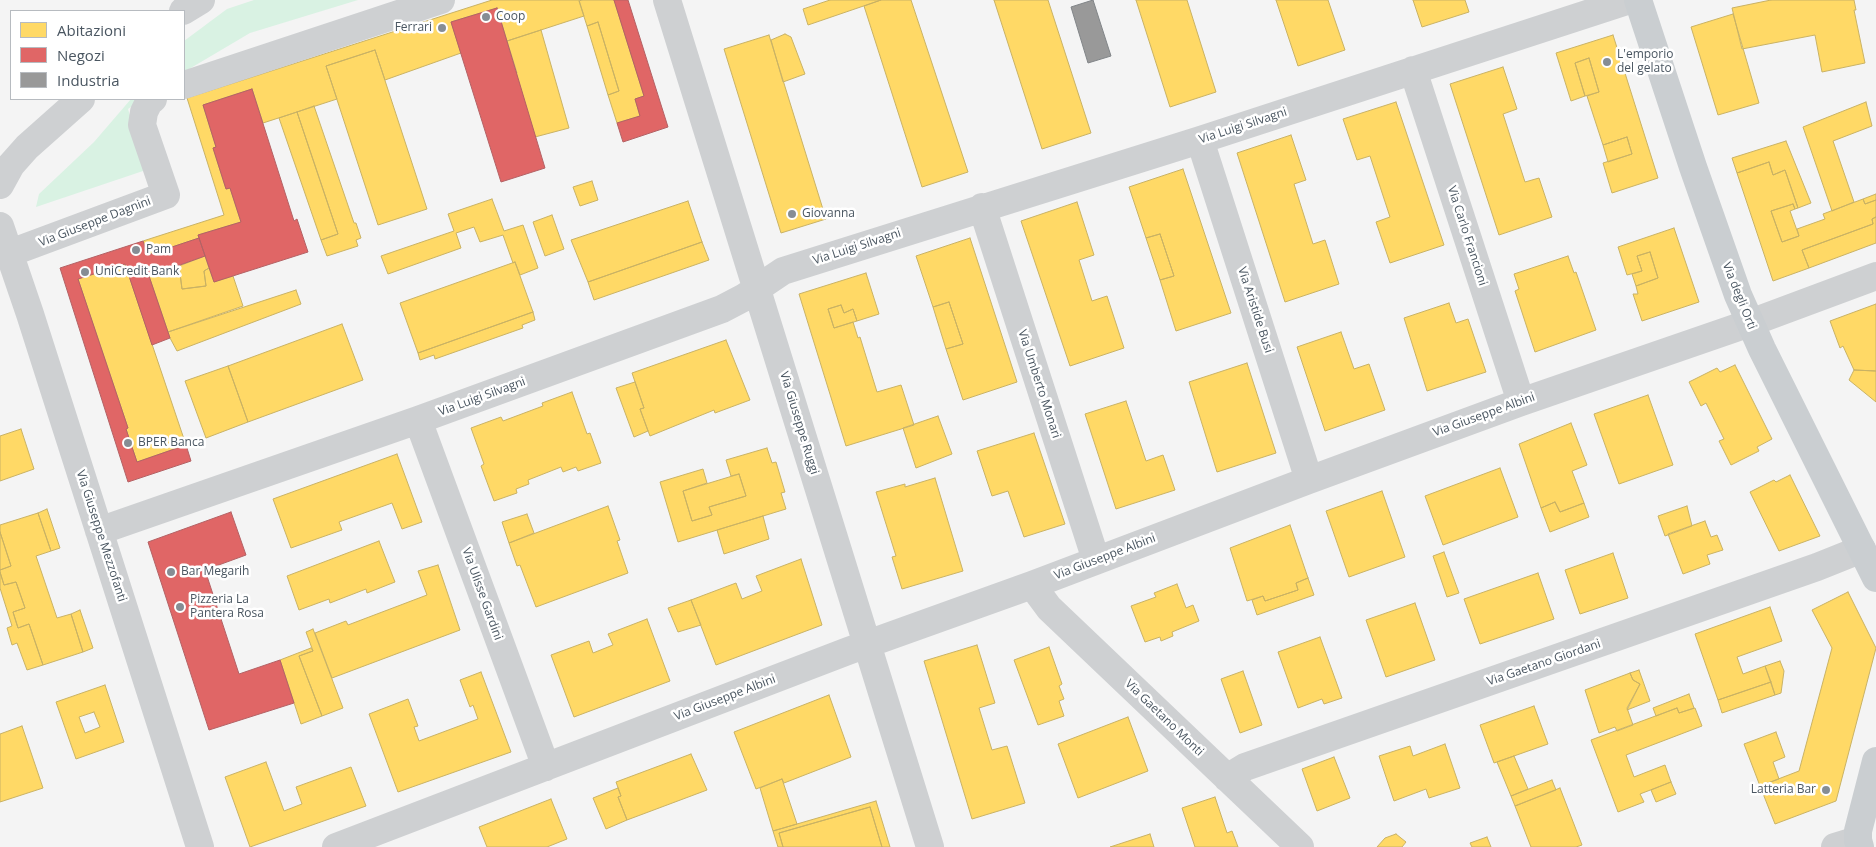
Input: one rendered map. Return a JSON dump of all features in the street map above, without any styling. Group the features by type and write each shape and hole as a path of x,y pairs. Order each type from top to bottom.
{"main road":[{"name":"Via degli Orti","path":"1638,0 1720,249 1750,322 1876,578"},
{"path":"1857,843 1858,831 1876,761"}],"street":[{"path":"184,10 201,0"},
{"path":"185,85 441,0"},
{"name":"Via Giuseppe Ruggi","path":"667,0 930,847"},
{"name":"Via Luigi Silvagni","path":"99,531 418,420 722,309 743,298 782,270 1200,140 1630,0"},
{"name":"Via Carlo Francioni","path":"1413,70 1521,402"},
{"path":"0,185 11,165 27,147 80,100"},
{"name":"Via Giuseppe Dagnini","path":"10,253 166,195 142,124 144,112 152,100"},
{"name":"Via Aristide Busi","path":"1200,140 1309,480"},
{"name":"Via Umberto Monari","path":"982,207 1096,560"},
{"name":"Via Giuseppe Mezzofanti","path":"0,226 200,847"},
{"name":"Via Giuseppe Albini","path":"336,847 868,644 1032,586 1309,480 1521,402 1876,276"},
{"name":"Via Ulisse Gardini","path":"418,420 546,767"},
{"name":"Via Gaetano Giordani","path":"1227,778 1255,764 1817,567 1862,549"},
{"name":"Via Gaetano Monti","path":"1032,586 1049,608 1300,847"}],"green space":[{"path":"254,0 358,0 250,33 185,71 185,40 227,9"},
{"path":"130,100 141,100 128,109 146,170 36,207 39,194 94,142"}],"building: Abitazioni":[{"path":"492,0 579,0 584,16 507,41 497,8 451,22 461,53 385,80 375,50 326,66 337,99 263,123 252,89 203,105 216,147 213,148 226,189 230,188 241,222 198,235 199,238 148,255 143,241 224,215 187,98"},
{"path":"614,0 644,96 635,99 640,116 617,123 608,95 619,91 598,22 587,26 579,1"},
{"path":"830,0 881,0 808,25 803,9"},
{"path":"881,0 911,0 968,172 922,187 864,6"},
{"path":"994,0 1048,0 1091,133 1042,149"},
{"path":"1136,0 1187,0 1216,92 1170,107"},
{"path":"1276,0 1328,0 1345,50 1298,66"},
{"path":"1413,0 1465,0 1469,12 1422,27"},
{"path":"1771,0 1854,0 1856,10 1854,10 1865,63 1822,72 1815,35 1742,49 1732,8"},
{"path":"1733,14 1759,103 1718,115 1691,27"},
{"path":"598,22 619,91 608,95 587,26"},
{"path":"541,30 569,128 535,137 507,41"},
{"path":"785,34 791,37 805,74 783,82 771,40"},
{"path":"769,35 826,219 781,233 724,49"},
{"path":"1613,35 1658,178 1612,193 1603,163 1632,154 1627,137 1603,145 1587,96 1599,92 1589,58 1575,63 1585,96 1571,101 1556,53"},
{"path":"375,50 427,209 378,225 326,66"},
{"path":"1589,58 1599,92 1585,96 1575,63"},
{"path":"1503,67 1517,109 1503,114 1525,182 1539,178 1552,217 1499,235 1450,84"},
{"path":"1396,102 1444,245 1390,263 1376,222 1390,217 1370,156 1357,160 1343,119"},
{"path":"1866,102 1872,126 1833,141 1854,202 1832,211 1803,127"},
{"path":"314,106 354,223 356,223 361,238 356,240 358,246 327,256 321,240 338,234 297,112"},
{"path":"297,112 338,234 321,240 279,118"},
{"path":"1291,135 1306,180 1294,184 1313,244 1325,240 1339,284 1285,302 1237,153"},
{"path":"1627,137 1632,154 1608,162 1603,145"},
{"path":"1786,141 1811,203 1798,208 1785,170 1773,175 1769,162 1737,173 1732,158"},
{"path":"1769,162 1773,175 1785,170 1798,208 1795,209 1793,204 1771,211 1782,242 1799,236 1797,229 1825,219 1823,214 1863,199 1865,204 1876,200 1876,217 1872,219 1873,224 1802,250 1809,268 1773,281 1737,173"},
{"path":"1183,169 1231,313 1176,331 1160,280 1174,276 1160,234 1146,238 1129,187"},
{"path":"592,181 598,200 580,206 573,187"},
{"path":"1876,194 1876,200 1865,204 1863,199"},
{"path":"492,199 504,231 523,225 538,268 520,275 515,262 513,263 503,235 480,242 474,227 456,233 461,248 388,274 381,256 454,231 448,214"},
{"path":"688,201 702,242 588,282 571,240"},
{"path":"1077,202 1094,255 1079,260 1092,301 1107,296 1124,348 1070,366 1021,221"},
{"path":"1793,204 1795,209 1790,211 1799,236 1782,242 1771,211"},
{"path":"552,215 564,249 545,256 533,222"},
{"path":"1876,217 1876,243 1809,268 1802,250 1873,224 1872,219"},
{"path":"1674,228 1699,302 1642,321 1633,294 1638,294 1636,286 1658,278 1650,252 1637,256 1642,271 1627,275 1618,247"},
{"path":"1160,234 1174,276 1160,280 1146,238"},
{"path":"970,238 1017,382 963,400 946,349 963,344 949,302 933,307 916,256"},
{"path":"702,242 709,260 594,300 588,282"},
{"path":"1650,252 1658,278 1636,286 1632,274 1642,271 1637,256"},
{"path":"205,256 209,268 204,271 206,286 182,289 179,266"},
{"path":"1568,256 1574,273 1576,272 1596,330 1535,352 1515,291 1519,289 1514,274"},
{"path":"515,262 533,312 418,353 400,303"},
{"path":"125,264 186,445 137,462 126,429 128,428 78,279"},
{"path":"179,266 182,289 206,286 204,271 209,268 214,282 233,276 243,306 168,332 149,276"},
{"path":"866,273 879,314 857,321 853,309 844,313 841,305 828,309 834,328 853,322 858,338 860,337 877,392 901,385 914,425 846,446 799,294"},
{"path":"296,290 301,304 177,351 170,338 168,332"},
{"path":"949,302 963,344 946,349 933,307"},
{"path":"1449,303 1456,323 1468,319 1486,372 1427,391 1404,318"},
{"path":"1876,304 1876,371 1854,370 1843,346 1840,348 1830,321"},
{"path":"841,305 844,313 853,309 857,321 834,328 828,309"},
{"path":"533,312 535,320 522,325 523,328 435,359 434,355 420,360 418,353"},
{"path":"342,324 363,380 248,422 228,366"},
{"path":"1341,332 1354,369 1369,364 1385,410 1325,431 1297,347"},
{"path":"726,340 750,400 715,413 714,410 650,436 640,409 644,408 632,373"},
{"path":"1247,363 1276,453 1217,472 1189,382"},
{"path":"1735,365 1772,439 1757,447 1759,451 1731,465 1719,441 1724,439 1706,403 1701,406 1689,382 1717,368 1720,372"},
{"path":"228,366 248,422 206,438 185,381"},
{"path":"1854,370 1876,371 1876,402 1849,380"},
{"path":"635,382 644,408 640,409 648,431 634,437 616,388"},
{"path":"572,392 587,434 590,433 601,463 578,471 576,467 563,472 561,467 528,480 529,484 516,489 517,493 494,501 481,466 484,464 471,428 501,417 503,421 543,406 542,403"},
{"path":"1648,395 1673,465 1619,484 1594,414"},
{"path":"1126,401 1146,461 1163,455 1175,490 1116,509 1085,414"},
{"path":"938,416 952,454 916,468 903,428"},
{"path":"1571,423 1587,465 1572,471 1584,503 1560,512 1555,502 1541,508 1519,444"},
{"path":"21,429 34,469 0,481 0,436"},
{"path":"1034,433 1065,524 1024,537 1008,491 992,496 977,451"},
{"path":"767,448 772,463 776,462 785,492 781,493 786,509 678,542 660,482 703,469 707,483 683,491 692,521 712,515 709,507 746,496 739,474 731,476 726,460"},
{"path":"397,454 422,522 402,529 392,503 339,522 342,530 291,548 273,499"},
{"path":"1500,468 1518,517 1443,545 1425,496"},
{"path":"739,474 746,496 709,507 712,515 692,521 683,491"},
{"path":"1790,475 1820,536 1779,551 1750,492 1774,480 1776,482"},
{"path":"935,478 963,571 902,589 892,557 896,556 876,492 905,484 905,487"},
{"path":"1382,491 1405,557 1349,577 1326,511"},
{"path":"1555,502 1560,512 1584,503 1589,517 1550,532 1541,508"},
{"path":"608,506 620,540 617,541 628,573 536,607 520,565 517,566 509,543"},
{"path":"1687,506 1692,526 1665,536 1658,516"},
{"path":"47,509 60,548 51,551 38,513"},
{"path":"38,513 51,551 36,556 57,618 71,614 83,652 43,665 29,624 18,628 13,612 25,608 16,582 4,585 0,572 0,570 11,566 0,532 0,525"},
{"path":"527,514 534,533 509,543 502,522"},
{"path":"763,516 769,539 724,554 717,530"},
{"path":"1705,521 1711,537 1717,535 1723,550 1707,555 1710,564 1683,574 1668,534"},
{"path":"1290,525 1308,578 1296,583 1298,590 1265,601 1263,596 1247,601 1230,548"},
{"path":"0,532 11,566 0,570"},
{"path":"379,541 395,582 367,593 366,589 330,603 329,599 299,610 287,576"},
{"path":"1444,552 1459,593 1447,597 1433,556"},
{"path":"1613,553 1628,598 1580,614 1565,570"},
{"path":"801,559 822,625 716,665 691,600 736,583 742,599 762,591 756,576"},
{"path":"438,565 460,630 332,678 315,633 346,621 348,625 427,595 418,571"},
{"path":"0,572 4,585 16,582 25,608 13,612 18,628 29,624 43,665 27,670 17,643 12,645 7,628 12,626 0,588"},
{"path":"1538,573 1554,619 1480,644 1464,599"},
{"path":"1308,578 1314,595 1257,615 1252,600 1263,596 1265,601 1298,590 1296,583"},
{"path":"1177,584 1186,608 1193,605 1199,621 1172,632 1173,636 1161,641 1160,637 1145,642 1131,606 1156,597 1154,593"},
{"path":"1848,592 1876,648 1836,801 1775,824 1760,786 1799,771 1832,648 1812,610"},
{"path":"691,600 701,625 678,632 668,608"},
{"path":"1415,603 1435,660 1386,677 1366,620"},
{"path":"1770,607 1782,641 1737,657 1743,674 1765,666 1771,682 1718,700 1695,634"},
{"path":"80,610 93,648 83,652 71,614"},
{"path":"647,619 670,681 574,717 551,655 589,641 593,653 613,645 608,634"},
{"path":"313,629 343,708 322,716 299,656 313,651 306,632"},
{"path":"1320,637 1342,698 1324,704 1322,699 1298,708 1278,652"},
{"path":"977,645 995,703 979,708 992,750 1007,746 1025,803 972,819 924,661"},
{"path":"1049,647 1062,684 1059,686 1064,699 1059,701 1064,716 1038,725 1014,660"},
{"path":"311,648 313,651 299,656 322,716 301,724 280,660"},
{"path":"1780,661 1784,671 1781,693 1775,695 1765,666"},
{"path":"1639,670 1650,701 1627,710 1640,684 1633,680 1630,673"},
{"path":"1243,671 1262,725 1240,733 1221,679"},
{"path":"481,672 511,752 398,792 369,714 408,699 418,726 414,727 419,741 478,719 473,705 470,707 460,680"},
{"path":"1630,673 1633,680 1640,684 1627,708 1633,725 1617,731 1615,727 1599,733 1585,690"},
{"path":"1771,682 1775,695 1722,713 1718,700"},
{"path":"105,685 124,742 76,759 56,702","holes":["94,712 100,727 85,733 79,717"]},
{"path":"1689,694 1694,708 1679,713 1677,708 1656,716 1653,708"},
{"path":"829,695 851,757 784,783 782,779 756,789 734,732"},
{"path":"1534,706 1548,744 1494,763 1480,725"},
{"path":"1677,708 1679,713 1695,708 1702,726 1626,755 1634,777 1665,765 1671,782 1640,794 1644,802 1618,812 1591,740"},
{"path":"1128,717 1148,771 1078,798 1058,744"},
{"path":"22,726 43,788 0,802 0,734"},
{"path":"1776,732 1785,757 1773,762 1779,779 1760,786 1744,744"},
{"path":"1445,744 1460,788 1429,798 1426,789 1394,801 1379,756 1410,746 1413,756"},
{"path":"691,754 707,790 627,820 618,797 621,796 616,782"},
{"path":"1514,756 1528,789 1511,796 1497,762"},
{"path":"1334,757 1350,798 1317,811 1302,769"},
{"path":"266,762 284,811 302,804 296,787 351,767 366,806 250,847 225,777"},
{"path":"782,779 797,824 773,831 760,788"},
{"path":"1552,780 1556,790 1515,806 1511,796"},
{"path":"1671,782 1676,794 1656,802 1651,790"},
{"path":"618,788 621,796 618,797 627,820 606,829 593,798"},
{"path":"1560,788 1582,845 1576,847 1531,847 1515,806"},
{"path":"1215,797 1227,833 1232,831 1238,847 1195,847 1182,808"},
{"path":"551,799 567,839 547,847 487,847 479,827"},
{"path":"876,801 890,847 882,847 870,807 779,833 783,847 778,847 773,831"},
{"path":"870,807 882,847 783,847 779,833"},
{"path":"1150,834 1154,847 1110,847"},
{"path":"1396,834 1406,842 1402,847 1377,847 1385,838"},
{"path":"1487,837 1491,847 1472,847 1470,843"}],"building: Negozi":[{"path":"614,0 628,0 668,127 623,142 617,123 640,116 635,99 644,96"},
{"path":"497,8 545,168 501,182 451,22"},
{"path":"252,89 294,221 297,219 308,252 214,282 198,235 241,222 230,188 226,189 213,148 216,147 203,105"},
{"path":"199,238 205,256 149,276 170,338 152,345 125,264 78,279 128,428 126,429 137,462 186,445 191,461 128,482 60,268 143,241 148,255"},
{"path":"231,512 246,555 205,570 239,674 280,660 294,703 209,730 148,542"}],"building: Industria":[{"path":"1093,0 1111,56 1088,63 1071,7"}],"place":[{"name":"Coop","path":"486,17"},
{"name":"Ferrari","path":"442,28"},
{"name":"L'emporio del gelato","path":"1607,62"},
{"name":"Giovanna","path":"792,214"},
{"name":"Pam","path":"136,250"},
{"name":"UniCredit Bank","path":"85,272"},
{"name":"BPER Banca","path":"128,443"},
{"name":"Bar Megarih","path":"171,572"},
{"name":"Pizzeria La Pantera Rosa","path":"180,607"},
{"name":"Latteria Bar","path":"1826,790"}]}
